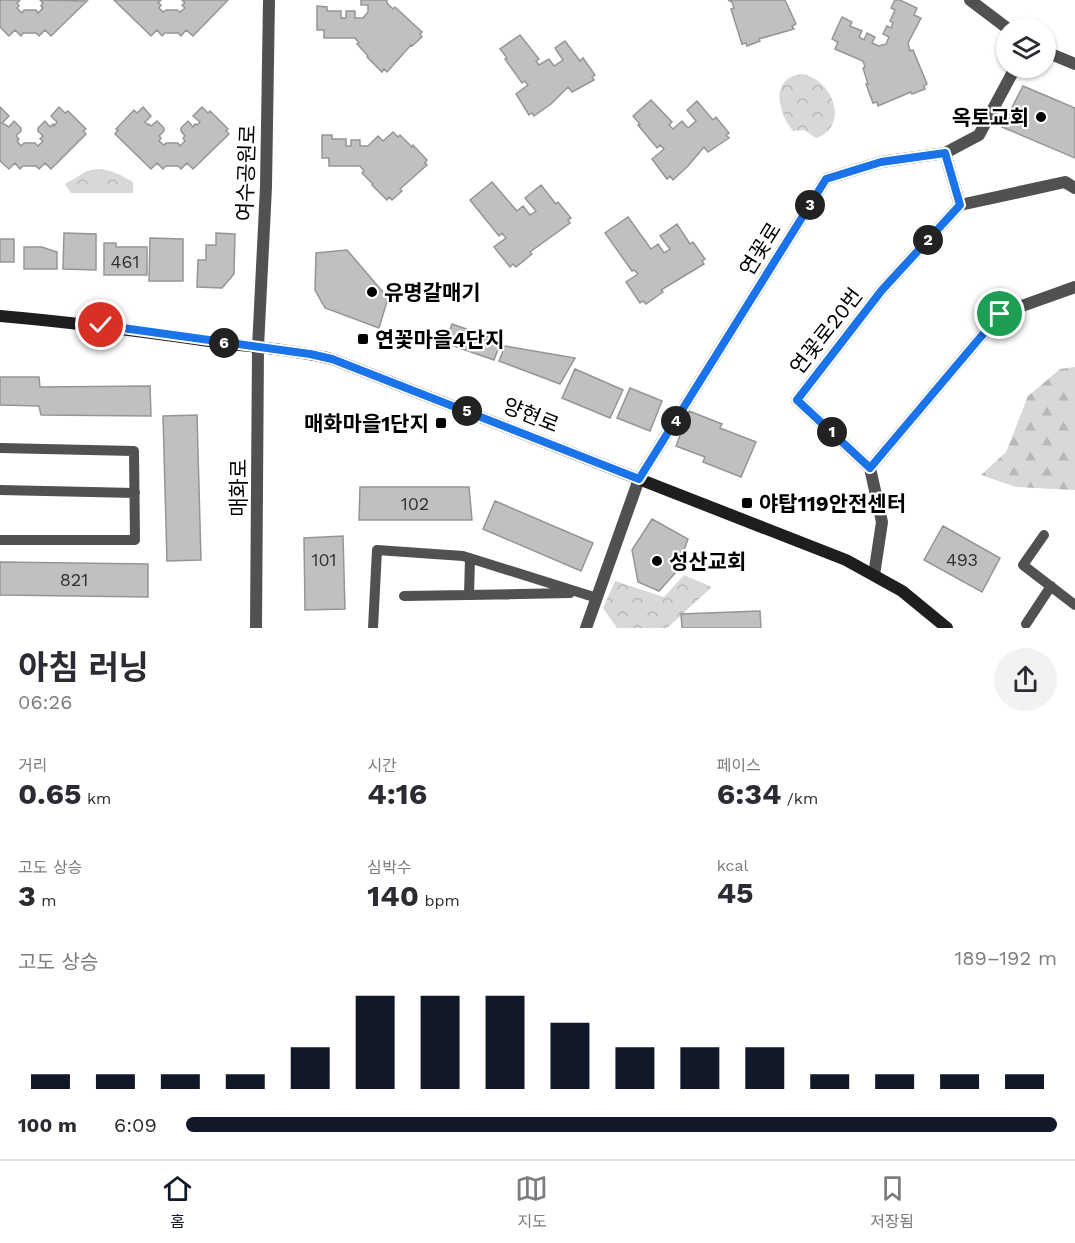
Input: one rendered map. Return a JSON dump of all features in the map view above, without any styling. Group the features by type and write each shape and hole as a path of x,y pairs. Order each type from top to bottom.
{"main road":[{"name":"양현로","path":"0,316 101,325 310,354 354,366 846,560 902,591 947,628"}],"street":[{"name":"여수공원로","path":"258,347 266,187 269,0"},
{"path":"970,0 996,20"},
{"path":"1056,56 1075,64"},
{"name":"연꽃로","path":"586,628 639,479 826,179 881,162 945,153 979,135 1010,78"},
{"path":"945,153 960,205 1065,182 1075,188"},
{"name":"연꽃로20번","path":"870,468 797,400 882,290 960,205"},
{"path":"874,575 882,522 870,468 1000,314 1075,287"},
{"name":"매화로","path":"256,628 258,347"}],"lane":[{"path":"0,448 134,451 135,493 135,540 0,540"},
{"path":"0,490 135,493"},
{"path":"1044,535 1023,565 1075,605"},
{"path":"373,628 376,550 463,556 597,598"},
{"path":"469,595 470,558"},
{"path":"1026,624 1051,586"},
{"path":"404,596 581,593"}],"green space":[{"path":"802,74 823,85 834,104 835,115 832,125 826,133 816,138 804,130 793,131 783,115 781,106 781,89 785,82"},
{"path":"108,170 133,182 133,193 71,193 65,184 87,171"},
{"path":"1075,367 1075,490 1016,487 981,475 1006,452 1028,396 1060,369"},
{"path":"684,575 712,587 667,628 617,628 603,608 615,581 664,597"}],"building":[{"path":"0,0 20,0 17,8 22,13 24,10 36,10 38,13 43,8 40,0 87,1 51,36 45,30 39,36 36,33 23,33 21,36 15,30 9,36 0,27"},
{"path":"114,0 161,0 158,3 163,12 177,10 180,12 185,8 182,0 228,0 193,36 186,30 181,36 178,33 165,33 162,36 157,30 151,36"},
{"path":"361,0 387,0 393,9 395,7 422,32 420,34 422,37 411,45 387,72 384,69 382,72 367,57 355,38 324,38 324,30 317,30 317,6 327,7 327,11 341,11 341,18 346,18 346,11 355,11 355,18 363,18 368,12 368,5 361,5"},
{"path":"728,0 785,0 796,24 792,26 794,29 759,39 760,41 747,46 746,43 742,44 731,9 734,8 732,2"},
{"path":"895,0 917,8 914,15 921,18 908,43 927,84 924,86 925,89 912,94 911,92 878,106 877,102 873,103 866,84 868,84 863,61 835,49 838,42 832,39 842,17 852,22 850,26 862,31 859,37 864,40 867,33 875,37 872,43 879,46 886,44 889,37 883,34 887,26 891,28 893,23 890,21 895,10 891,8"},
{"path":"520,35 539,59 536,61 539,65 549,59 554,66 563,60 555,48 565,41 580,61 583,58 595,75 592,77 594,80 572,92 568,87 551,104 534,116 532,113 529,115 516,94 528,85 525,81 522,83 500,49"},
{"name":"옥토교회","path":"1023,86 1075,108 1075,158 1002,127"},
{"path":"651,100 672,122 669,125 673,129 682,121 688,128 696,121 687,110 697,101 713,120 716,117 729,133 726,135 729,138 708,152 704,147 673,180 670,176 667,179 652,159 664,149 660,145 657,148 633,116"},
{"path":"0,107 9,116 2,123 9,127 14,121 21,128 16,136 21,146 24,143 35,143 38,146 43,141 40,139 43,136 38,128 45,121 50,127 53,124 54,126 57,122 51,116 59,107 65,113 68,111 86,129 83,131 86,134 51,169 45,163 39,169 36,166 23,166 20,169 15,163 9,169 0,161"},
{"path":"143,107 151,116 145,122 148,125 151,126 157,121 164,128 159,141 164,145 178,143 180,146 185,141 181,128 188,121 193,127 200,122 193,116 202,107 208,113 210,111 228,129 226,131 229,134 193,169 187,163 181,169 178,166 166,166 163,169 157,163 151,169 115,134 118,130 116,129 134,110 137,113"},
{"path":"393,132 398,137 400,135 412,147 413,145 427,160 425,163 427,165 400,189 402,191 392,200 389,197 387,200 372,185 362,173 364,171 360,166 329,166 329,158 322,158 322,135 332,135 332,139 346,139 346,146 351,146 351,140 360,140 360,146 368,146 378,136 383,141"},
{"path":"492,182 517,211 523,206 530,215 536,211 525,198 541,185 571,218 568,220 570,223 530,252 532,254 516,267 513,264 510,267 494,247 506,238 502,233 499,236 470,200"},
{"path":"628,217 651,249 658,244 664,253 670,249 660,236 677,224 690,244 693,242 705,259 702,261 704,264 661,290 663,292 646,304 643,301 640,303 626,282 638,274 632,271 605,233"},
{"path":"64,233 96,234 96,270 63,269"},
{"path":"216,233 235,234 234,274 222,288 197,287 198,260 206,260 206,245 216,245"},
{"path":"150,238 183,239 183,281 149,281"},
{"path":"0,239 14,239 14,262 0,262"},
{"path":"104,243 116,243 116,247 147,247 147,275 104,275"},
{"path":"24,247 42,247 57,252 57,269 24,269"},
{"path":"347,250 388,298 379,328 325,308 315,290 316,253"},
{"path":"452,324 501,341 494,360 445,343"},
{"path":"505,346 575,358 560,384 499,361"},
{"path":"575,369 623,390 610,418 562,398"},
{"path":"0,377 39,377 40,387 150,386 151,416 41,415 39,406 0,405"},
{"path":"630,388 662,401 650,431 617,418"},
{"path":"689,411 722,424 720,428 756,442 741,477 703,462 705,457 676,446"},
{"path":"197,415 201,560 167,561 163,416"},
{"path":"360,487 469,487 472,520 359,520"},
{"path":"495,501 593,543 581,571 483,529"},
{"name":"성산교회","path":"652,519 688,539 676,572 659,591 638,582 632,550"},
{"path":"943,526 1000,558 982,592 924,560"},
{"path":"343,536 345,609 305,610 304,538"},
{"path":"0,562 148,564 148,597 0,595"},
{"path":"760,611 761,628 682,628 681,614"}],"place":[{"name":"옥토교회","path":"1041,117"},
{"name":"유명갈매기","path":"372,292"},
{"name":"연꽃마을4단지","path":"363,339"},
{"name":"매화마을1단지","path":"441,423"},
{"name":"야탑119안전센터","path":"747,503"},
{"name":"성산교회","path":"657,561"}],"route":[{"path":"101,325 332,359 639,479 826,179 881,162 945,153 960,205 882,290 797,400 870,468 1000,314"}]}
